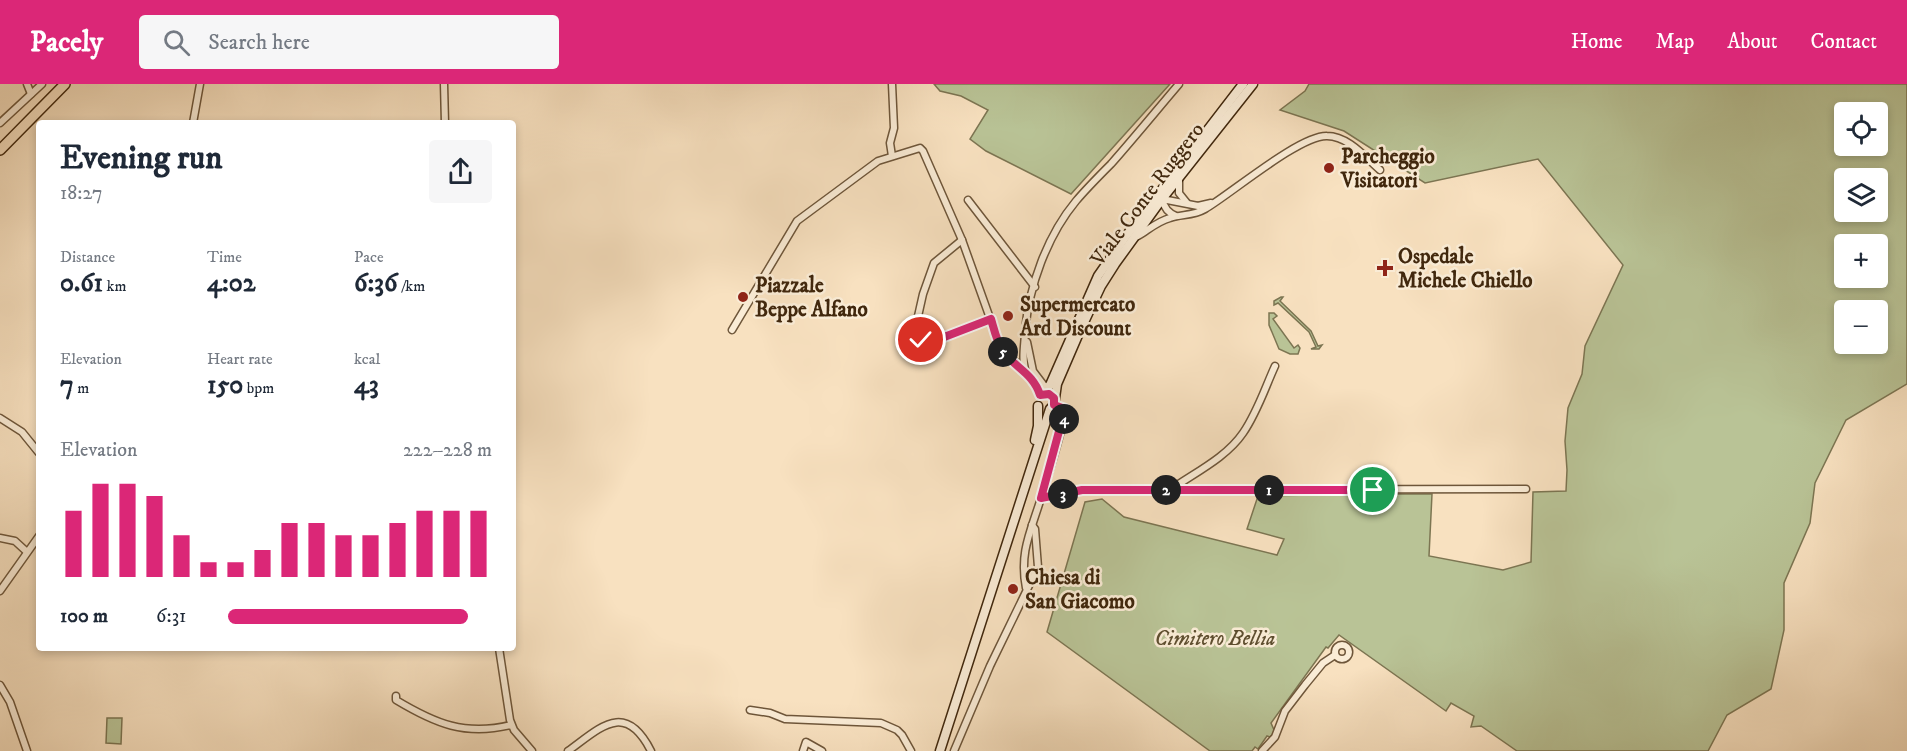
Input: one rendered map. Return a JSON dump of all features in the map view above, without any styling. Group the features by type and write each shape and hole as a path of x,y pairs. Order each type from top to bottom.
{"main road":[{"path":"0,150 65,84"},
{"name":"Viale Conte Ruggero","path":"1048,398 1089,293 1117,249 1244,84"},
{"name":"Viale Conte Ruggero","path":"1048,398 1057,384 1101,286 1132,240 1252,84"},
{"path":"1028,478 1038,426 1038,406 1044,410 1048,398"},
{"path":"940,751 1028,478 1048,398"}],"street":[{"path":"27,84 31,94"},
{"path":"0,123 42,84"},
{"path":"194,120 200,84"},
{"path":"444,84 446,120"},
{"path":"892,84 894,128 890,143 892,156"},
{"path":"1026,371 1026,318 1049,244 1061,221 1179,84"},
{"path":"1179,216 1170,213 1163,206 1163,194 1213,128 1221,112"},
{"path":"1132,240 1160,222 1196,214 1305,141 1321,136 1345,140 1380,170"},
{"path":"732,330 797,221 878,161 917,148 923,151 962,240 1001,349 1026,371 1048,398 1065,409 1041,498 1026,541 1023,562 1026,588"},
{"path":"1179,178 1179,193 1187,204"},
{"path":"968,200 1035,286"},
{"path":"1117,249 1157,201 1198,206 1218,200"},
{"path":"962,240 934,262 923,294 914,334 926,344 991,319"},
{"path":"1026,330 1031,364 1048,398"},
{"path":"1169,490 1227,451 1237,441 1251,419 1275,366"},
{"path":"0,418 22,432 36,449"},
{"path":"1041,498 1082,490 1526,489"},
{"path":"954,751 1026,588 1038,567 1035,529 1032,525"},
{"path":"0,538 15,541 27,552"},
{"path":"0,591 36,540"},
{"path":"500,651 512,725 532,751"},
{"path":"1262,751 1275,737 1285,711 1323,663 1335,654"},
{"path":"0,687 10,702 27,751"},
{"path":"396,696 396,700 404,705 441,724 463,729 512,725"},
{"path":"750,710 770,713 785,719 881,723 897,730 912,751"},
{"path":"568,751 604,725 622,723 638,730 651,751"},
{"path":"803,751 806,742 822,751"},
{"path":"573,751 578,744"}],"green space":[{"path":"934,84 1170,84 1071,194 986,151 970,139 988,110 961,96 940,91"},
{"name":"Cimitero Bellia","path":"1309,84 1907,84 1907,384 1846,420 1815,483 1810,523 1784,583 1784,630 1771,689 1727,715 1708,751 1517,751 1481,726 1471,727 1474,716 1451,703 1446,711 1339,635 1328,648 1326,647 1271,723 1275,732 1270,737 1267,736 1258,749 1255,747 1252,751 1210,751 1047,632 1085,502 1102,499 1124,517 1277,555 1284,539 1247,529 1258,496 1372,494 1384,497 1386,494 1432,494 1429,556 1503,570 1531,562 1533,492 1566,491 1565,441 1568,408 1582,374 1585,346 1623,265 1538,159 1425,183 1344,131 1280,110 1305,91"},
{"path":"1283,297 1280,301 1311,331 1318,346 1322,345 1319,349 1311,349 1316,347 1309,332 1278,303 1274,305 1274,301"},
{"path":"1269,313 1277,316 1273,319 1294,348 1298,345 1300,348 1298,354 1290,354 1279,349 1269,325"},
{"path":"107,718 122,718 121,744 106,743"}],"place":[{"name":"Parcheggio Visitatori","path":"1329,168"},
{"name":"Ospedale Michele Chiello","path":"1385,268"},
{"name":"Piazzale Beppe Alfano","path":"743,297"},
{"name":"Supermercato Ard Discount","path":"1008,316"},
{"name":"Chiesa di San Giacomo","path":"1013,589"}],"route":[{"path":"921,340 926,344 991,319 1001,349 1026,371 1040,395 1049,394 1054,398 1054,405 1065,409 1041,498 1082,490 1373,490"}]}
